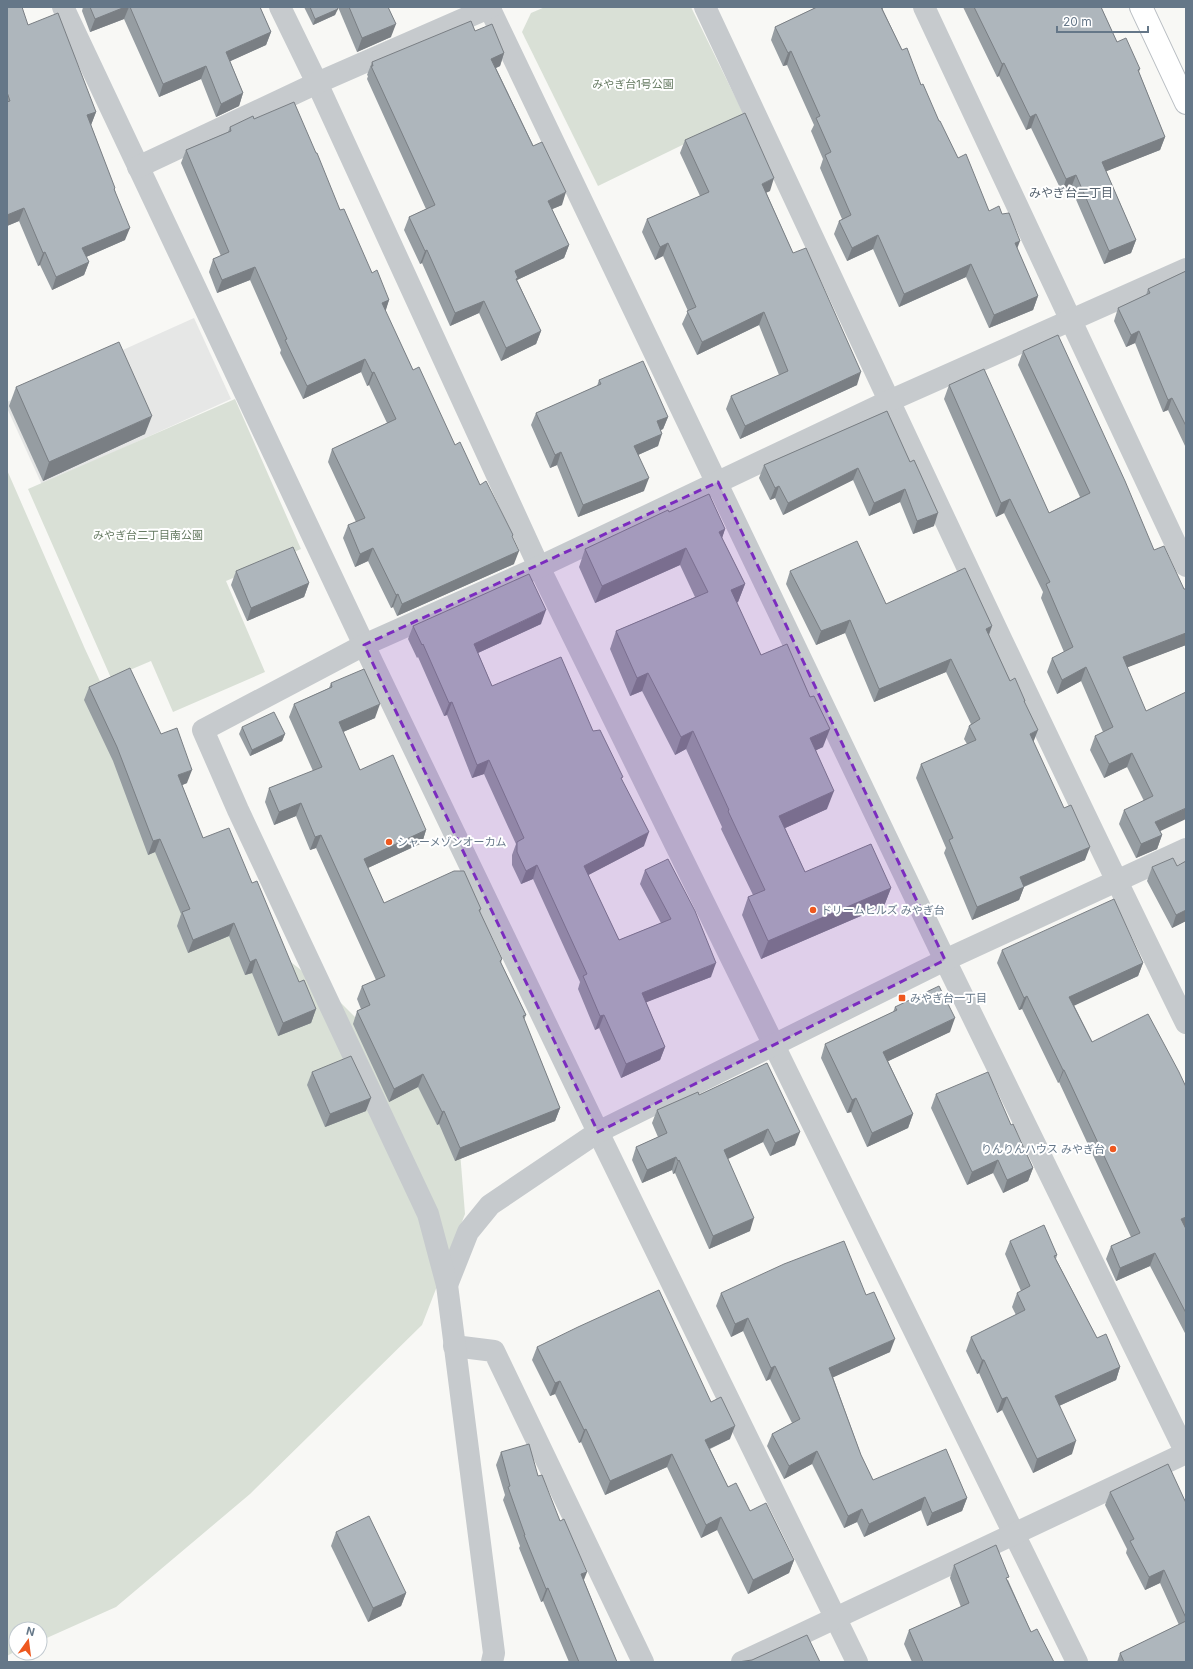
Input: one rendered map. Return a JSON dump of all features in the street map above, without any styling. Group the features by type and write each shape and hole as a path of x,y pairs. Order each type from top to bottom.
{"street":[{"path":"63,7 364,645 598,1132 856,1662"},
{"path":"280,7 317,84 539,567 1077,1662"},
{"path":"138,167 317,84 490,7 945,960 1186,1453 1014,1532 742,1662"},
{"path":"705,7 1116,882 1186,1023"},
{"path":"924,7 1186,566"},
{"path":"1141,7 1186,103"},
{"path":"492,1662 494,1653 447,1285 428,1214 238,810 203,730 364,645 539,567 889,401 1186,269"},
{"path":"447,1285 468,1232 490,1205 598,1132 945,960 1186,849"},
{"path":"454,1346 494,1351 643,1662"}],"highlighted area":[{"path":"718,482 945,960 598,1132 364,645"}],"shaded area":[{"path":"194,318 231,399 42,485 7,408 7,402"}],"green space":[{"name":"みやぎ台1号公園","path":"545,7 691,7 744,115 598,186 522,32 531,13"},
{"name":"みやぎ台二丁目南公園","path":"235,399 301,549 226,581 265,672 173,712 151,661 111,678 28,489"},
{"path":"7,470 85,649 196,888 333,995 430,1092 459,1139 465,1214 422,1325 250,1494 116,1607 48,1637 48,1621 8,1621 7,1656"}],"building":[{"path":"7,7 22,7 28,25 58,13 96,112 87,115 130,228 82,248 89,262 56,277 45,252 43,253 24,208 7,215 7,102 10,101 7,92"},
{"path":"90,7 125,7 95,19"},
{"path":"130,7 260,7 271,32 226,52 243,93 221,104 206,66 163,84"},
{"path":"310,7 337,7 338,9 315,19"},
{"path":"349,7 388,7 396,24 362,38"},
{"path":"817,7 881,7 902,50 907,48 921,85 923,84 939,121 958,158 966,154 989,211 999,206 1002,214 1009,213 1020,241 1015,243 1038,296 994,315 971,264 904,294 878,235 852,248 839,221 851,215 825,155 831,152 816,118 820,116 791,51 788,53 775,27"},
{"path":"974,7 1101,7 1117,42 1126,38 1140,69 1138,70 1165,137 1102,162 1136,240 1109,251 1076,175 1066,179 1036,114 1030,117 1004,63 1002,64"},
{"path":"471,21 475,31 492,24 504,53 491,59 533,146 542,142 566,192 548,201 569,245 515,271 518,278 516,279 541,331 506,348 484,301 455,313 427,250 425,251 409,217 435,205 371,66 373,66 372,62"},
{"path":"294,102 340,210 344,209 372,273 377,270 389,300 382,303 413,370 419,367 455,445 460,442 480,485 486,481 513,535 512,536 519,551 402,604 373,548 360,554 348,525 365,518 332,449 396,419 374,372 372,373 365,359 307,386 285,340 287,339 255,267 222,280 213,259 229,252 186,150 231,131 230,127 253,116 254,119"},
{"path":"745,113 774,178 762,184 793,253 806,248 861,372 745,426 731,396 788,371 764,312 702,342 687,311 696,307 668,243 660,247 647,219 709,192 685,140"},
{"path":"1186,271 1186,426 1172,398 1168,400 1139,331 1131,335 1118,308 1150,293 1148,289"},
{"path":"1058,335 1125,481 1154,550 1164,546 1184,589 1186,589 1186,633 1123,657 1146,711 1186,692 1186,808 1155,822 1162,835 1141,844 1124,810 1153,796 1132,753 1109,764 1095,736 1113,727 1086,667 1062,680 1052,658 1073,647 1046,584 1050,582 1010,499 1001,503 949,385 984,369 1049,513 1090,493 1023,351"},
{"path":"119,342 152,416 49,462 16,387"},
{"path":"643,361 668,417 657,421 662,434 634,446 649,478 583,505 561,452 555,455 536,413 601,384 599,380"},
{"path":"887,411 910,462 914,460 938,513 917,521 905,489 874,503 858,468 788,503 779,486 775,488 764,465"},
{"path":"709,494 725,529 719,532 745,584 731,590 761,655 787,644 810,697 814,696 830,729 810,738 834,791 779,816 805,872 871,844 891,888 768,941 748,897 765,890 693,731 681,737 648,673 637,678 616,631 708,592 686,548 602,586 585,549 668,510 669,512"},
{"path":"857,541 886,604 965,568 992,626 986,629 1010,681 1015,678 1038,730 1030,734 1064,808 1071,805 1090,847 1020,877 1024,887 977,907 949,840 953,838 921,764 976,740 969,726 980,719 951,659 879,689 850,620 821,631 790,571"},
{"path":"293,547 309,583 251,608 236,571"},
{"path":"529,574 546,610 474,644 492,686 561,657 593,731 600,730 623,777 621,778 649,832 584,866 619,940 671,919 645,870 668,859 695,911 716,963 642,993 665,1047 626,1064 604,1015 600,1016 583,976 587,974 537,865 526,871 517,852 517,842 524,838 489,760 477,765 452,702 449,703 423,644 422,645 413,626"},
{"path":"130,668 161,734 177,728 192,770 178,775 203,838 229,828 252,883 257,881 299,982 304,980 316,1009 283,1023 256,959 250,962 234,923 193,940 182,912 190,909 160,839 153,841 117,747 89,687"},
{"path":"364,669 380,704 339,722 360,770 393,755 426,830 364,859 384,903 454,871 464,871 481,909 479,910 502,959 500,961 526,1015 523,1016 560,1108 460,1148 444,1111 442,1112 423,1074 394,1089 357,1011 370,1005 362,986 385,976 321,835 315,837 301,803 279,812 269,788 322,767 294,704 332,687 331,683"},
{"path":"274,712 285,734 252,750 242,727"},
{"path":"1173,858 1177,866 1186,861 1186,910 1176,915 1152,867"},
{"path":"1114,899 1143,963 1069,997 1092,1042 1148,1014 1186,1087 1186,1217 1181,1219 1186,1229 1186,1313 1155,1253 1120,1268 1111,1246 1140,1233 1064,1070 1027,996 1024,998 1002,950"},
{"path":"939,986 955,1018 883,1052 913,1114 872,1133 856,1098 852,1100 825,1044 897,1010 895,1007"},
{"path":"351,1056 371,1098 330,1114 312,1072"},
{"path":"767,1063 800,1132 775,1143 768,1129 724,1150 754,1218 713,1236 679,1160 678,1161 676,1157 647,1170 636,1147 667,1133 657,1110 698,1092 699,1095"},
{"path":"988,1072 1011,1125 1013,1124 1033,1168 1007,1180 998,1160 972,1172 936,1094"},
{"path":"1044,1225 1057,1255 1054,1256 1097,1338 1106,1334 1120,1367 1055,1396 1076,1441 1037,1459 1007,1397 1002,1399 984,1360 982,1360 971,1337 1025,1310 1017,1293 1030,1286 1010,1241"},
{"path":"844,1241 866,1295 874,1292 895,1339 829,1368 861,1455 873,1480 946,1449 967,1498 932,1513 925,1497 869,1524 862,1509 848,1516 817,1451 789,1466 772,1434 800,1419 775,1366 771,1368 748,1318 735,1324 721,1293 784,1264"},
{"path":"659,1290 711,1402 721,1397 735,1426 705,1440 728,1487 736,1483 750,1511 766,1503 794,1560 753,1580 721,1517 706,1525 672,1454 610,1481 586,1429 584,1430 560,1381 555,1383 537,1347"},
{"path":"529,1444 538,1476 542,1475 560,1521 564,1519 587,1572 581,1574 617,1662 579,1662 548,1588 546,1589 524,1535 508,1487 510,1486 501,1452"},
{"path":"1168,1464 1186,1503 1186,1618 1164,1570 1149,1577 1130,1541 1134,1539 1110,1492"},
{"path":"369,1516 406,1593 373,1608 336,1532"},
{"path":"996,1545 1009,1577 1006,1578 1031,1632 1037,1629 1054,1662 923,1662 909,1630 969,1603 954,1565"},
{"path":"1186,1621 1186,1662 1124,1662 1120,1653"},
{"path":"807,1635 820,1662 738,1662 752,1660"}],"place":[{"name":"シャーメゾンオーカム","path":"389,842"},
{"name":"ドリームヒルズ みやぎ台","path":"813,910"},
{"name":"みやぎ台一丁目","path":"902,998"},
{"name":"りんりんハウス みやぎ台","path":"1113,1149"}],"district":[{"name":"みやぎ台二丁目","path":"1071,193"}]}
